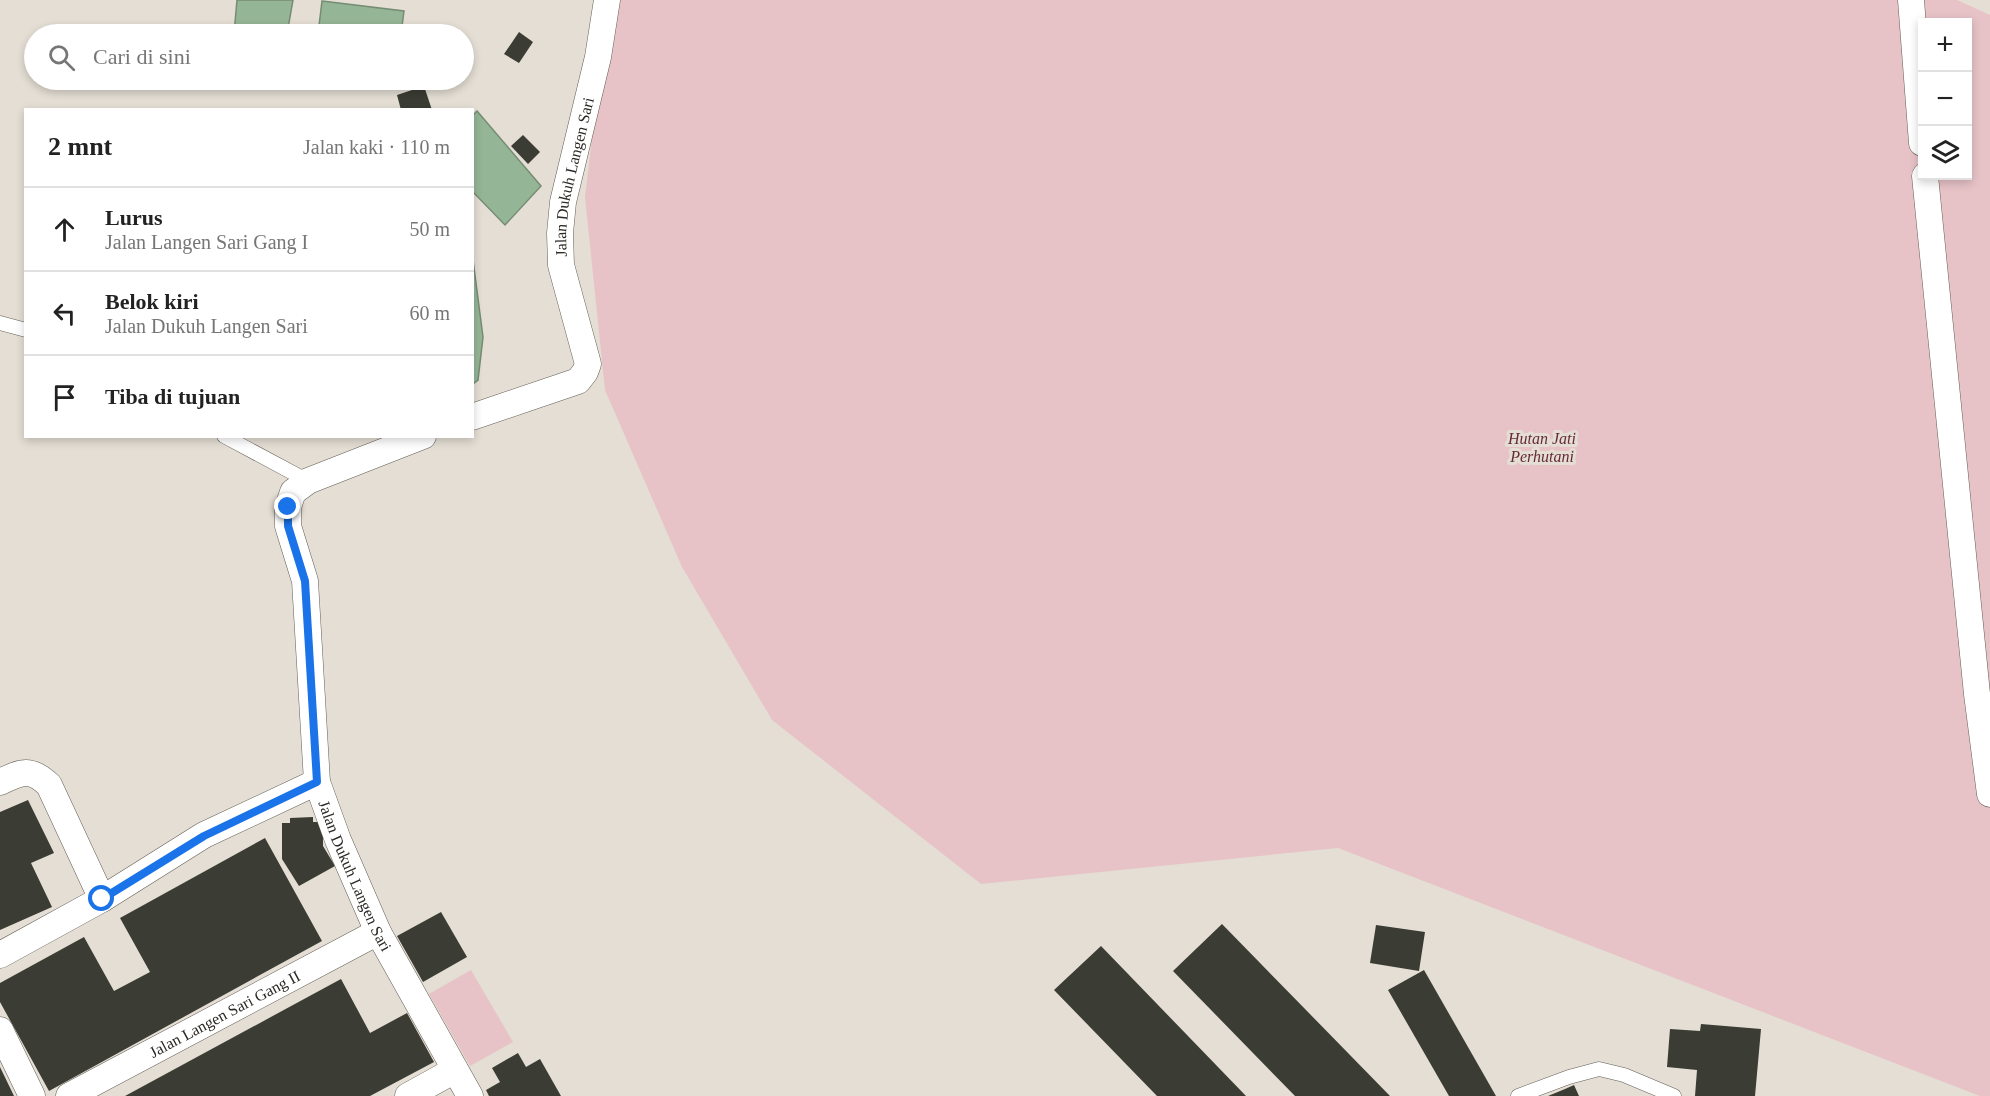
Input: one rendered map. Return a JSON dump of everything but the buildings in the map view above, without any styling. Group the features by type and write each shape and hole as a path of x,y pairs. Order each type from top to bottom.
{"street":[{"name":"Jalan Dukuh Langen Sari","path":"474,416 578,381 588,364 561,265 560,234 563,202 597,57 607,0"},
{"path":"1911,0 1922,126"},
{"path":"1925,180 1977,694 1990,794"},
{"name":"Jalan Dukuh Langen Sari","path":"418,438 308,481 293,492 288,507 288,526 305,581 317,782 338,840 378,932 470,1096"},
{"path":"0,782 29,772 39,776 49,785 102,899"},
{"path":"0,955 102,899 204,836 317,782"},
{"name":"Jalan Langen Sari Gang II","path":"69,1096 378,932"},
{"path":"0,1030 32,1096"},
{"path":"408,1096 455,1070"}],"lane":[{"path":"0,322 24,329"},
{"path":"228,438 308,481"},
{"path":"1518,1096 1569,1077 1599,1069 1624,1075 1674,1096"}],"green space":[{"name":"Hutan Jati Perhutani","path":"612,0 1957,0 1990,15 1990,1096 1980,1096 1338,848 981,884 772,720 682,567 605,390 585,197 607,13"},
{"path":"471,970 513,1042 470,1066 429,994"}],"shaded area":[{"path":"237,0 293,0 289,24 235,24"},
{"path":"322,1 404,11 402,24 319,24"},
{"path":"477,111 541,186 505,225 474,193 474,114"},
{"path":"474,268 483,337 478,380 474,383"}],"route":[{"path":"102,899 204,836 317,782 305,581 288,526 288,507"}]}
